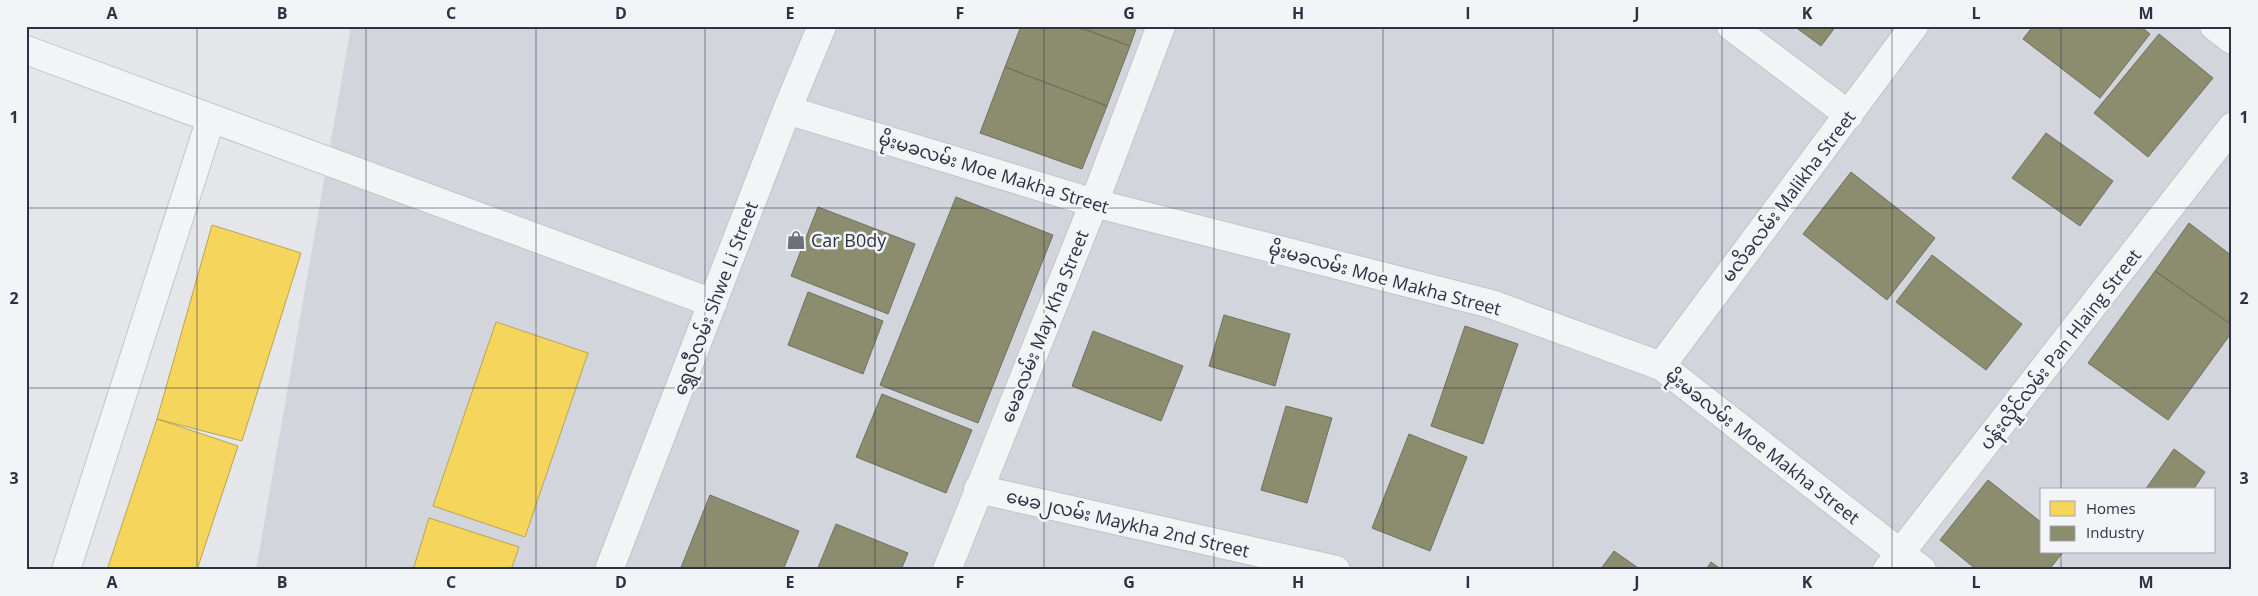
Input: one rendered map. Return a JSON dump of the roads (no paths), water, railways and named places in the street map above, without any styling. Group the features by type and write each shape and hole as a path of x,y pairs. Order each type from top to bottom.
{"street":[{"name":"ရွှေလီလမ်း Shwe Li Street","path":"609,570 787,110 822,26"},
{"name":"မေခလမ်း May Kha Street","path":"947,570 1094,203 1161,26"},
{"path":"1731,26 1849,115"},
{"name":"မလိခလမ်း Malikha Street","path":"1662,366 1914,26"},
{"path":"2214,26 2232,40"},
{"path":"26,50 713,303"},
{"name":"မိုးမခလမ်း Moe Makha Street","path":"787,110 1094,203 1491,304 1662,366 1894,561 1922,570"},
{"path":"66,570 211,118"},
{"name":"ပန်းလှိုင်လမ်း Pan Hlaing Street","path":"1894,561 2232,127"},
{"name":"မေခ၂လမ်း Maykha 2nd Street","path":"978,489 1336,570"}],"place":[{"name":"Car B0dy","path":"796,240"}]}
